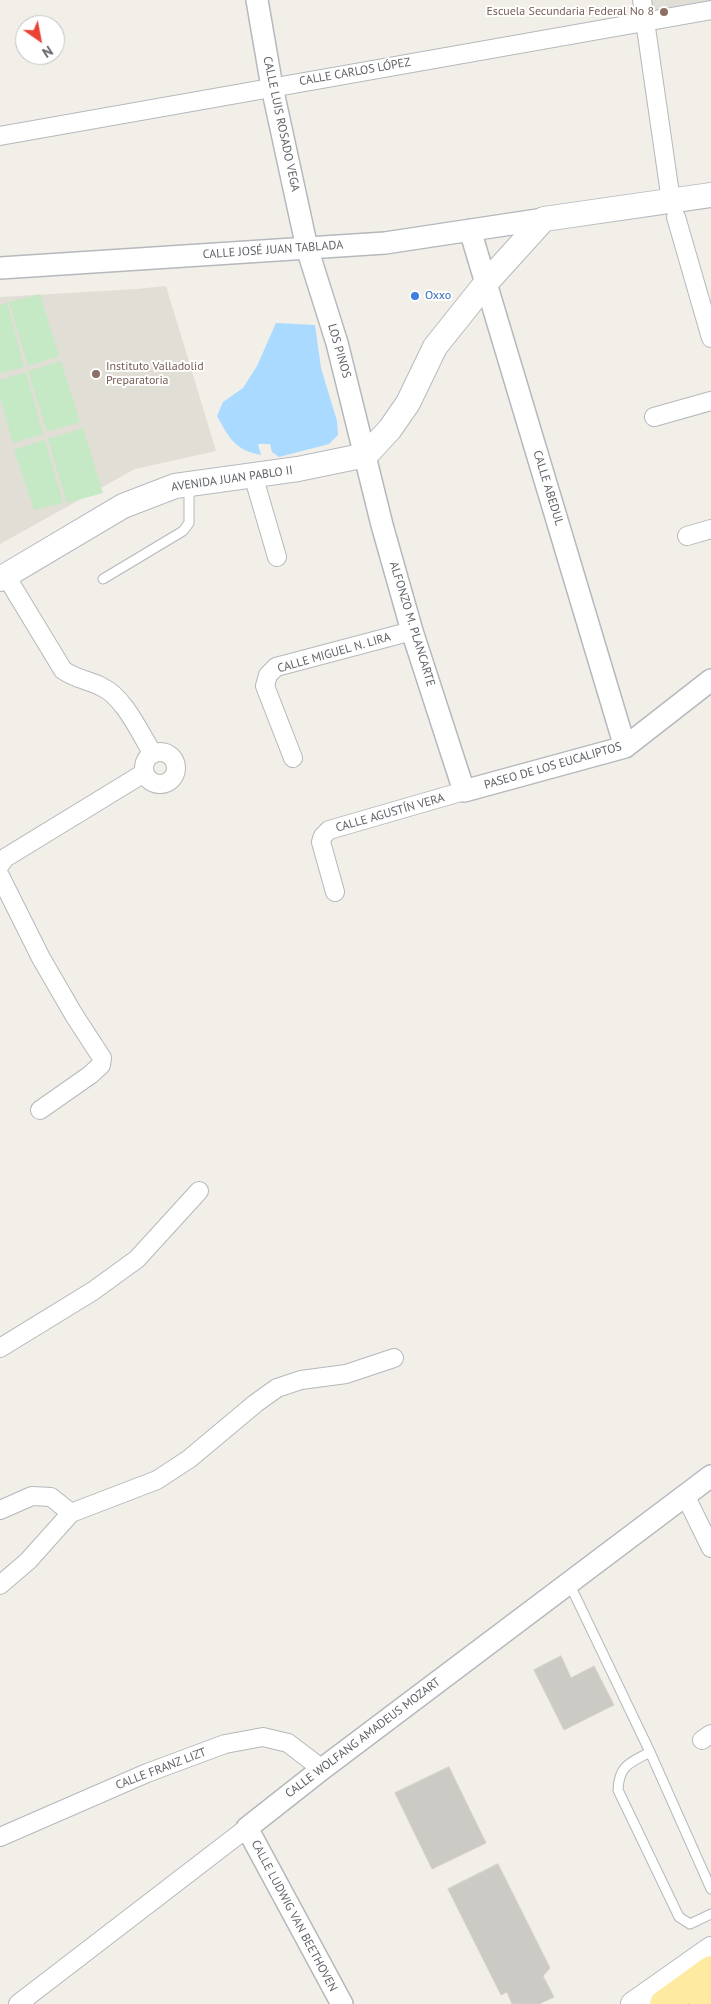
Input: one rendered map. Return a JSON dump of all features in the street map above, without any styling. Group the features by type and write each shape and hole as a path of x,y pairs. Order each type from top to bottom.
{"highway":[{"path":"664,2004 711,1970"},
{"path":"703,2004 711,1998"}],"main road":[{"name":"CALLE JOSÉ JUAN TABLADA","path":"544,220 674,209 711,194"},
{"path":"366,455 390,429 408,403 436,347 486,283 544,220"},
{"name":"AVENIDA JUAN PABLO II","path":"3,578 123,506 174,486 307,468 366,455"},
{"path":"633,2004 711,1949"}],"street":[{"name":"CALLE LUIS ROSADO VEGA","path":"257,0 272,86 307,248"},
{"path":"642,0 674,209 711,338"},
{"name":"CALLE CARLOS LÓPEZ","path":"0,136 272,86 646,23 711,10"},
{"name":"CALLE JOSÉ JUAN TABLADA","path":"0,268 385,243 544,220"},
{"name":"CALLE ABEDUL","path":"470,230 625,747"},
{"name":"LOS PINOS","path":"307,248 337,343 366,455"},
{"path":"654,417 711,401"},
{"name":"ALFONZO M. PLANCARTE","path":"366,455 382,525 412,631 464,791"},
{"path":"253,475 277,557"},
{"path":"687,536 711,529"},
{"path":"3,578 63,670 72,676 103,687 118,699 153,754"},
{"name":"CALLE MIGUEL N. LIRA","path":"293,758 265,686 268,675 276,668 412,631"},
{"name":"PASEO DE LOS EUCALIPTOS","path":"464,791 625,747 711,680"},
{"path":"160,752 170,756 175,765 174,775 166,782 157,783 148,779 144,774 144,764 153,754 160,752"},
{"path":"0,865 5,858 144,774"},
{"name":"CALLE AGUSTÍN VERA","path":"335,892 321,842 323,836 329,830 464,791"},
{"path":"0,876 41,958 102,1058 100,1065 90,1075 40,1110"},
{"path":"0,1348 93,1291 137,1259 199,1191"},
{"path":"0,1585 28,1561 72,1513 156,1480 190,1459 256,1403 277,1388 301,1380 346,1374 394,1358"},
{"name":"CALLE WOLFANG AMADEUS MOZART","path":"18,2004 568,1582 685,1495 709,1484"},
{"path":"685,1495 711,1548"},
{"path":"0,1510 32,1496 51,1497 72,1513"},
{"name":"CALLE FRANZ LIZT","path":"0,1837 147,1772 225,1744 263,1737 288,1743 322,1769"},
{"name":"CALLE LUDWIG VAN BEETHOVEN","path":"247,1828 342,2004"}],"lane":[{"path":"103,579 183,531 189,523 189,484"},
{"path":"568,1582 650,1752 711,1889"},
{"path":"650,1752 627,1764 618,1775 618,1790 678,1917 690,1924 711,1914"}],"shaded area":[{"name":"Escuela Secundaria Federal No 8","path":"646,0 711,0 711,6 649,18"},
{"name":"Instituto Valladolid Preparatoria","path":"166,286 216,451 135,469 0,544 0,297"}],"green space":[{"path":"40,294 59,356 28,366 9,302"},
{"path":"7,303 24,367 0,373 0,305"},
{"path":"61,361 80,422 47,432 28,371"},
{"path":"26,372 43,434 13,443 0,398 0,380"},
{"path":"83,428 103,493 67,503 48,439"},
{"path":"45,440 63,503 34,510 14,450"}],"water":[{"path":"276,323 315,325 321,368 337,421 338,435 329,444 279,457 272,452 270,444 258,444 261,455 245,450 229,437 217,416 223,402 243,388 257,366"}],"building":[{"path":"561,1656 571,1678 594,1666 614,1705 564,1730 534,1670"},
{"path":"449,1767 486,1843 432,1869 395,1793"},
{"path":"498,1864 550,1968 543,1976 554,1997 539,2004 512,2004 507,1992 501,1995 448,1889"}],"place":[{"name":"Escuela Secundaria Federal No 8","path":"664,12"},
{"name":"Oxxo","path":"415,296"},
{"name":"Instituto Valladolid Preparatoria","path":"96,374"}]}
